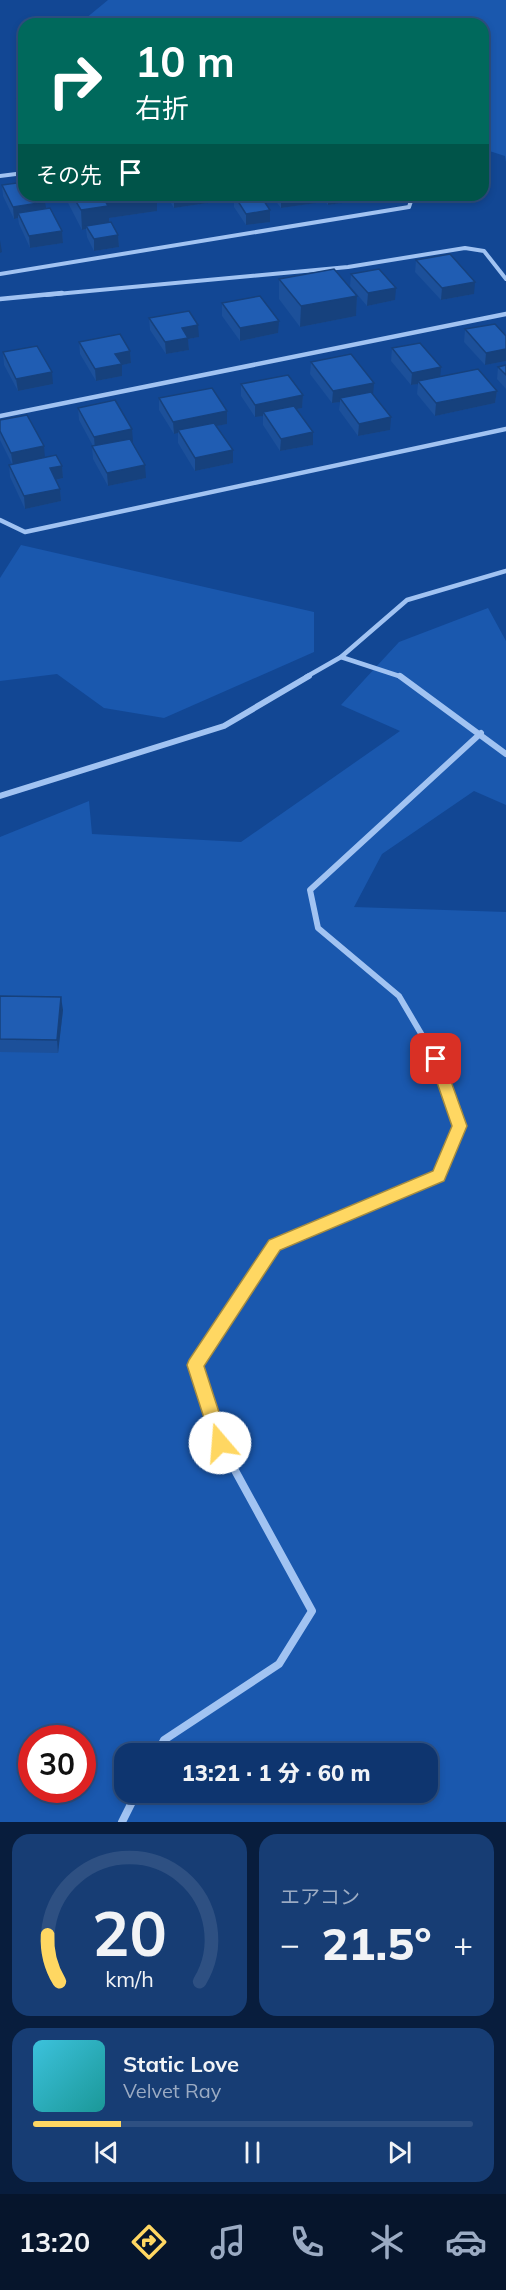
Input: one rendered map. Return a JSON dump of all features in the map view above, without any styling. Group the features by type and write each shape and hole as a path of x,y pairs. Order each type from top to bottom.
{"street":[{"path":"0,176 18,173"},
{"path":"0,274 409,207 411,201"},
{"path":"0,298 348,267 465,248 484,251 506,279"},
{"path":"0,416 506,314"},
{"path":"0,520 25,532 506,429"},
{"path":"0,796 224,726 340,657 407,600 506,571"},
{"path":"340,657 400,676 481,733 506,754"},
{"path":"162,1743 279,1664 312,1611 220,1443 195,1365 275,1245 438,1176 460,1126 436,1059 399,996 318,928 310,890 481,733"},
{"path":"122,1822 132,1803"}],"shaded area":[{"path":"108,0 506,0 506,162 505,156 489,151 489,18 86,18"},
{"path":"21,545 314,612 314,652 164,718 104,708 57,674 0,681 0,578"},
{"path":"488,608 506,641 506,805 474,791 382,854 354,907 506,912 506,1822 0,1822 0,837 89,801 92,834 241,842 400,731 341,705 399,642"}],"building":[{"path":"18,183 18,201 45,202 13,207 2,185"},
{"path":"76,201 105,201 108,206 81,210"},
{"path":"238,201 264,201 270,210 246,214"},
{"path":"50,208 62,231 29,236 18,213"},
{"path":"111,222 118,235 94,239 86,226"},
{"path":"450,254 475,282 442,288 416,260"},
{"path":"334,269 357,296 301,306 279,279"},
{"path":"379,269 396,288 368,293 351,274"},
{"path":"260,296 279,321 240,328 222,303"},
{"path":"189,311 198,325 182,328 188,338 165,342 149,318"},
{"path":"495,324 506,336 506,349 486,353 465,329"},
{"path":"120,334 130,351 115,354 122,364 95,369 79,342"},
{"path":"420,343 441,367 412,373 392,348"},
{"path":"37,346 52,372 16,379 3,352"},
{"path":"351,354 374,383 333,391 311,362"},
{"path":"506,365 506,375 498,367"},
{"path":"478,369 497,391 436,403 418,381"},
{"path":"288,375 303,395 255,405 241,384"},
{"path":"212,388 227,411 173,422 159,398"},
{"path":"371,392 391,417 359,424 340,398"},
{"path":"115,400 132,429 94,437 78,408"},
{"path":"294,406 313,432 281,439 263,412"},
{"path":"27,415 44,446 11,453 0,431 0,420"},
{"path":"214,423 233,450 195,458 178,430"},
{"path":"130,439 145,465 107,473 92,446"},
{"path":"56,455 62,466 50,468 60,489 24,496 9,465"},
{"path":"0,996 61,997 57,1040 0,1039"}],"route":[{"path":"220,1443 195,1365 275,1245 438,1176 460,1126 436,1059"}]}
